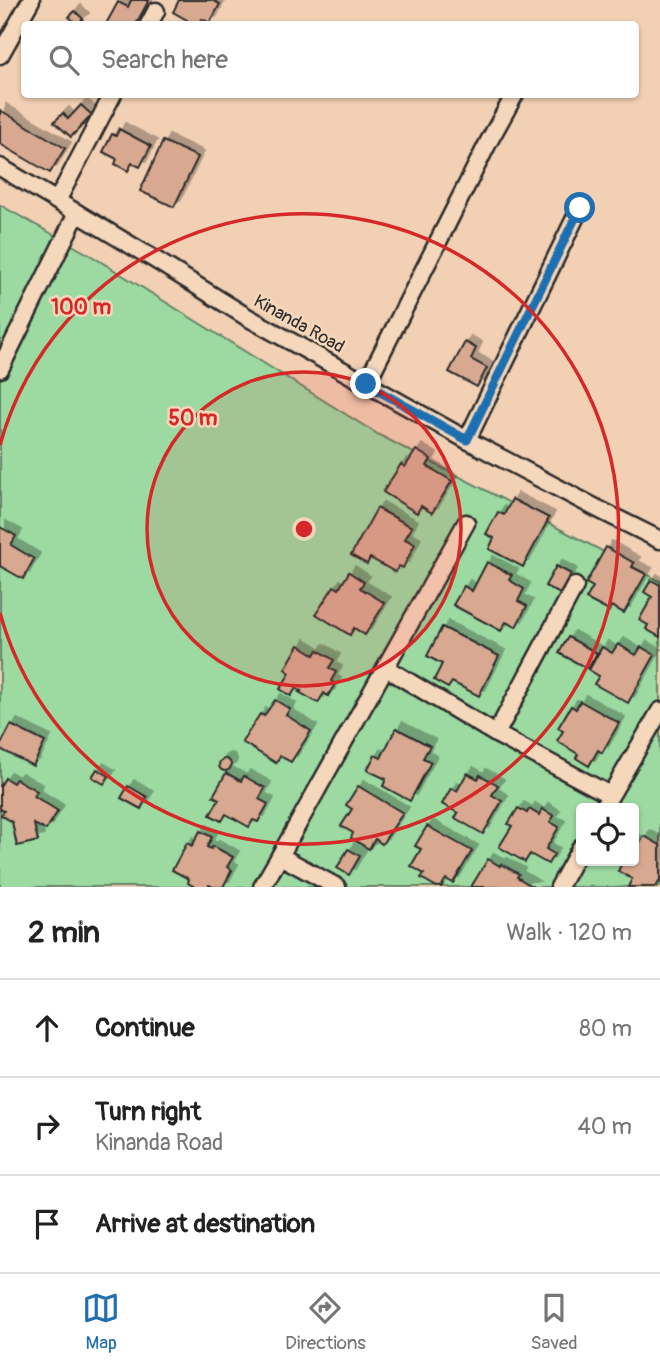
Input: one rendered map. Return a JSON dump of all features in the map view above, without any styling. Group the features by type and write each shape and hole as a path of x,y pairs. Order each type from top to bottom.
{"street":[{"path":"0,55 31,0"},
{"path":"57,201 111,98"},
{"path":"366,384 513,98"},
{"name":"Kinanda Road","path":"0,167 247,317 467,440 660,540"},
{"path":"467,440 580,208"},
{"path":"0,369 77,214"},
{"path":"262,887 466,523"},
{"path":"496,734 575,586"},
{"path":"386,668 606,802 660,711"},
{"path":"280,856 337,887"},
{"path":"559,887 576,856"}],"green space":[{"path":"0,205 90,255 379,435 660,581 660,887 0,887"}],"building":[{"path":"131,0 149,0 138,21 108,21 118,2 128,7"},
{"path":"179,0 212,0 220,4 211,21 186,21 173,12"},
{"path":"75,11 83,19 74,21 69,17"},
{"path":"81,105 92,115 71,137 54,122 63,113 68,119"},
{"path":"0,110 65,148 50,173 0,144"},
{"path":"119,129 151,146 140,167 132,163 128,171 115,164 117,159 103,152 112,134 116,136"},
{"path":"163,141 198,157 174,207 140,191"},
{"path":"465,342 476,348 471,359 487,368 477,387 449,372"},
{"path":"416,450 431,459 427,466 452,481 432,513 421,506 417,513 383,492 401,464 405,467"},
{"path":"512,499 549,518 523,567 489,549 494,538 486,534 498,512 504,515"},
{"path":"377,508 412,527 405,539 415,544 403,568 399,566 395,572 370,558 367,564 351,555"},
{"path":"0,527 16,536 11,545 34,559 23,579 0,566"},
{"path":"606,547 634,563 632,567 646,574 624,613 611,606 609,611 586,599 593,587 586,583"},
{"path":"487,562 512,575 509,580 524,589 518,601 527,606 516,627 506,622 501,631 453,605 464,586 472,591"},
{"path":"556,566 571,574 560,594 545,586"},
{"path":"349,572 364,582 360,588 385,603 365,635 354,628 350,635 316,614 334,586 339,589"},
{"path":"651,580 660,585 660,637 646,629 648,625 639,620 652,597 644,592"},
{"path":"442,627 499,656 479,696 452,682 448,688 434,680 442,664 427,656"},
{"path":"568,637 597,653 588,669 559,653"},
{"path":"618,644 636,655 641,647 655,655 628,703 594,684 599,676 589,670 602,647 612,653"},
{"path":"299,645 315,655 318,650 334,660 329,668 336,672 331,681 335,684 328,696 324,693 318,703 296,688 291,696 280,689 290,673 285,669"},
{"path":"275,700 290,709 286,715 311,731 291,762 280,756 276,763 242,742 260,714 264,716"},
{"path":"580,701 619,723 602,753 598,750 589,766 576,758 578,754 557,741 563,731 558,728 571,706 576,709"},
{"path":"11,725 45,742 33,766 0,749"},
{"path":"396,728 430,746 423,758 431,762 410,801 383,786 386,779 367,770 375,755 381,758"},
{"path":"225,759 231,765 225,771 219,765"},
{"path":"97,769 109,776 104,784 92,777"},
{"path":"226,773 241,781 244,776 265,788 259,799 268,804 258,822 253,820 249,827 226,814 222,821 210,815 219,799 213,796"},
{"path":"467,773 478,779 480,775 498,785 492,795 502,801 483,834 455,818 458,813 442,804 451,788 457,791"},
{"path":"5,778 13,783 16,779 37,791 34,796 58,811 46,830 34,824 38,841 17,846 12,822 1,815 4,811 0,809 0,786"},
{"path":"128,786 147,797 141,809 121,798"},
{"path":"358,786 403,813 382,844 375,839 369,849 351,838 353,833 341,826 352,809 346,805"},
{"path":"518,808 527,813 529,809 539,815 542,809 554,816 550,822 559,827 546,849 554,854 548,864 530,854 525,862 499,847 512,826 508,824"},
{"path":"427,826 472,851 453,883 446,879 441,887 437,887 421,878 424,874 411,866 421,849 415,846"},
{"path":"200,831 212,837 207,847 211,849 213,846 233,857 227,867 232,870 223,887 195,887 188,883 189,879 172,870 187,843 192,846"},
{"path":"644,836 660,845 660,882 656,887 628,887 632,879 618,871 620,866 639,866 639,844"},
{"path":"348,849 360,856 349,875 337,868"},
{"path":"488,859 519,874 517,877 533,887 471,887"}],"route":[{"path":"366,384 467,440 580,208"}]}
